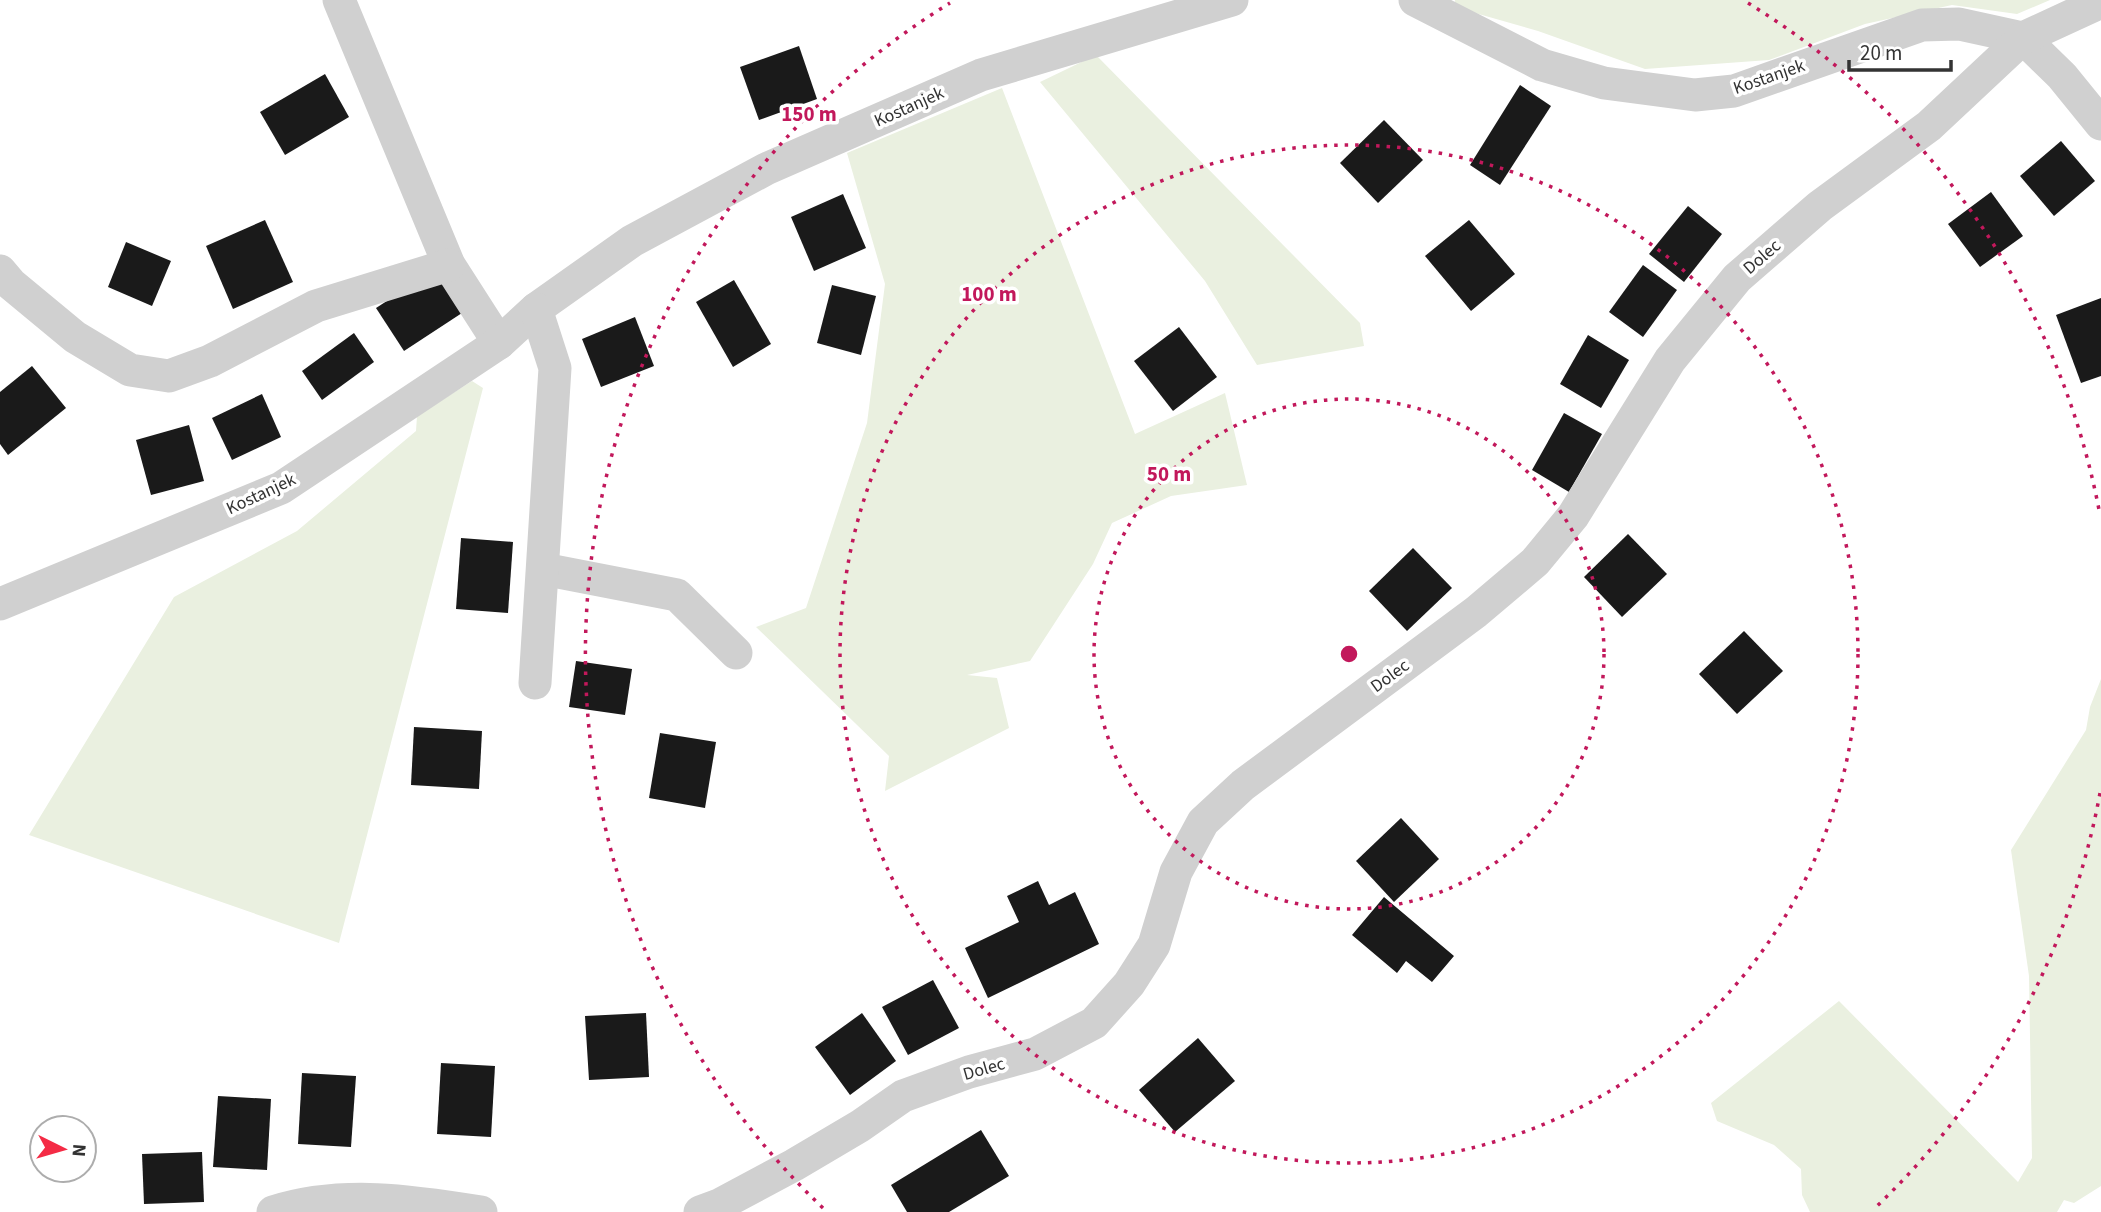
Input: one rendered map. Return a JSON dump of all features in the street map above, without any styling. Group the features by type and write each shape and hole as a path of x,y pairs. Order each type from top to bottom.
{"street":[{"path":"339,0 449,265 499,343"},
{"name":"Kostanjek","path":"0,604 281,488 499,343 536,309 632,241 766,169 981,75 1232,0"},
{"name":"Dolec","path":"700,1212 719,1205 794,1165 860,1126 903,1096 969,1072 1035,1054 1094,1023 1129,984 1154,945 1177,872 1203,822 1243,785 1476,612 1535,562 1573,516 1670,360 1737,278 1820,206 1929,126 2023,38 2101,2"},
{"name":"Kostanjek","path":"1431,4 1542,65 1604,83 1695,95 1734,91 1922,25 1959,24 2023,38"},
{"path":"2023,38 2062,76 2101,124"},
{"path":"0,271 11,284 75,337 130,370 169,376 221,355 316,306 449,265"},
{"path":"535,683 555,368 536,309"},
{"path":"543,569 677,595 736,653"},
{"path":"273,1212 294,1205 353,1199 422,1202 481,1212"}],"green space":[{"path":"1455,0 2050,0 2017,14 1952,5 1865,24 1769,60 1645,69 1538,31 1454,7"},
{"path":"1096,55 1360,323 1364,346 1257,365 1205,281 1040,82"},
{"path":"1002,88 1135,434 1225,393 1247,485 1171,496 1112,523 1093,564 1030,661 967,675 997,678 1009,728 885,791 889,756 756,627 806,608 867,423 885,284 847,153"},
{"path":"472,381 483,388 339,943 29,835 174,597 297,531 416,431 417,416"},
{"path":"2101,679 2101,1186 2074,1203 2064,1200 2057,1212 1810,1212 1802,1195 1801,1169 1774,1145 1717,1121 1711,1103 1839,1001 2018,1182 2032,1158 2029,976 2011,850 2086,730 2090,707"}],"building":[{"path":"799,46 817,99 759,120 740,67"},
{"path":"325,74 349,117 285,155 260,112"},
{"path":"1520,85 1551,106 1500,185 1470,165"},
{"path":"1384,120 1423,160 1378,203 1340,163"},
{"path":"2061,141 2095,181 2054,216 2020,176"},
{"path":"1991,192 2023,236 1980,267 1948,224"},
{"path":"843,194 866,248 814,271 791,217"},
{"path":"1688,206 1722,234 1684,282 1649,254"},
{"path":"265,220 293,282 233,309 206,246"},
{"path":"1469,220 1515,274 1471,311 1425,256"},
{"path":"126,242 171,261 152,306 108,287"},
{"path":"1643,265 1677,290 1643,337 1609,312"},
{"path":"435,270 462,313 404,351 376,308"},
{"path":"734,280 771,344 733,367 696,302"},
{"path":"832,285 876,296 861,355 817,343"},
{"path":"2101,298 2101,376 2081,383 2056,315"},
{"path":"635,317 654,366 601,387 582,339"},
{"path":"1179,327 1217,377 1173,411 1134,361"},
{"path":"354,333 374,362 322,400 302,371"},
{"path":"1588,335 1629,360 1601,408 1560,384"},
{"path":"32,366 66,408 8,455 0,444 0,392"},
{"path":"262,394 281,437 232,460 212,418"},
{"path":"1564,413 1602,434 1569,492 1532,470"},
{"path":"189,425 204,481 151,495 136,440"},
{"path":"1628,534 1667,574 1622,617 1584,577"},
{"path":"461,538 513,542 508,613 456,609"},
{"path":"1413,548 1452,588 1407,631 1369,591"},
{"path":"1744,631 1783,671 1737,714 1699,674"},
{"path":"576,661 632,669 625,715 569,707"},
{"path":"414,727 482,731 479,789 411,785"},
{"path":"660,733 716,742 705,808 649,798"},
{"path":"1401,818 1439,859 1394,902 1356,861"},
{"path":"1038,881 1049,905 1075,892 1099,944 988,998 965,948 1019,922 1007,896"},
{"path":"1384,897 1454,956 1432,982 1406,961 1397,973 1352,935"},
{"path":"933,980 959,1028 908,1055 882,1007"},
{"path":"646,1013 649,1077 589,1080 585,1016"},
{"path":"862,1013 896,1061 850,1095 815,1047"},
{"path":"1198,1038 1235,1081 1175,1132 1139,1090"},
{"path":"441,1063 495,1066 491,1137 437,1134"},
{"path":"302,1073 356,1076 351,1147 298,1144"},
{"path":"218,1096 271,1099 267,1170 213,1167"},
{"path":"981,1130 1009,1176 949,1212 907,1212 891,1185"},
{"path":"202,1152 204,1202 144,1204 142,1154"}]}
